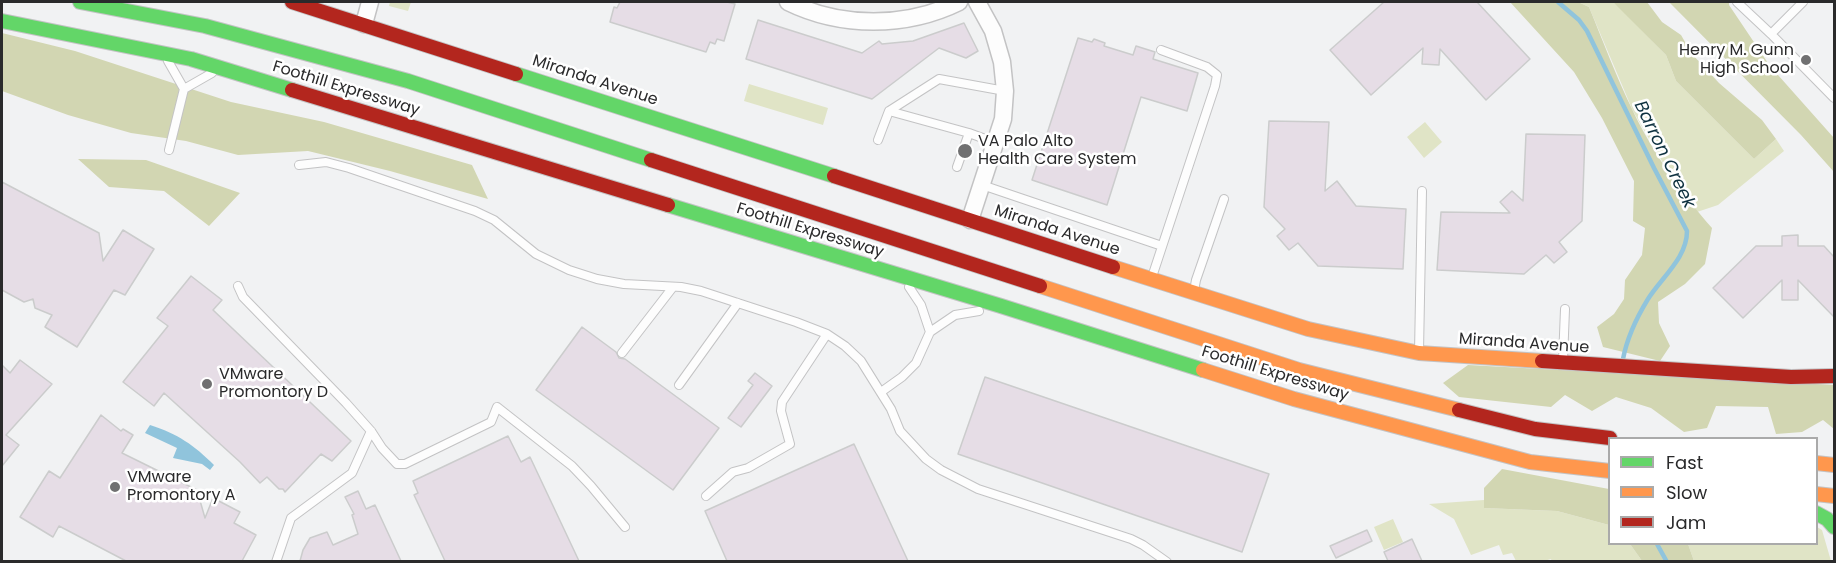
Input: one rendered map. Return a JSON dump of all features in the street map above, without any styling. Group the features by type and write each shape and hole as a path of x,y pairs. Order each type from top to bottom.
{"main road":[{"name":"Foothill Expressway","path":"81,2 205,26 408,81 1299,370 1535,429 1608,438"},
{"name":"Miranda Avenue","path":"292,2 343,9 364,24 1308,330 1419,353 1791,377 1834,375"},
{"name":"Foothill Expressway","path":"2,21 191,59 1001,306 1294,399 1530,462 1608,471"},
{"path":"1818,464 1834,465"},
{"path":"1818,494 1834,496"},
{"path":"1818,514 1827,519 1834,527"}],"street":[{"path":"364,24 370,2"},
{"path":"788,2 844,20 877,21 908,19 959,2"},
{"path":"970,220 1003,119 1005,91 1002,62 993,31 977,2"}],"lane":[{"path":"1737,2 1834,98"},
{"path":"1771,34 1803,2"},
{"path":"1150,280 1217,75 1207,67 1161,50"},
{"path":"163,53 184,89 169,150"},
{"path":"184,89 221,68"},
{"path":"878,140 889,111 939,79 1005,91"},
{"path":"889,111 969,133 996,143"},
{"path":"957,167 969,133"},
{"path":"300,165 326,162 475,210 494,220 536,254 569,270 597,279 624,284 700,291 827,334 861,361 891,409 900,431 926,459 941,470 970,486 994,495 1131,538 1167,561"},
{"path":"982,186 1162,246"},
{"path":"1419,353 1422,190"},
{"path":"1193,294 1224,199"},
{"path":"901,276 921,305 930,332"},
{"path":"238,286 249,304 371,431 382,448 397,464 405,464 491,422 497,407 572,466 625,527"},
{"path":"622,352 672,287"},
{"path":"680,385 738,303"},
{"path":"881,392 902,377 916,363 930,332 955,315 1001,306"},
{"path":"1563,363 1565,309"},
{"path":"706,496 733,472 748,468 790,444 781,411 782,402 827,334"},
{"path":"276,561 291,518 352,473 371,431"}],"green space":[{"path":"390,2 411,2 408,11 389,6"},
{"path":"1510,2 1578,2 1589,7 1620,84 1648,140 1679,186 1712,228 1705,264 1685,284 1658,302 1659,323 1670,346 1660,361 1603,347 1597,327 1614,314 1624,299 1625,280 1642,255 1645,228 1633,221 1634,181 1602,118 1574,72"},
{"path":"1578,2 1613,2 1620,8 1666,55 1676,81 1754,159 1776,139 1784,151 1718,205 1697,212 1666,168 1633,111 1589,7"},
{"path":"1613,2 1647,2 1662,22 1681,35 1692,54 1719,83 1762,120 1776,139 1754,159 1676,81 1666,55"},
{"path":"1669,2 1729,2 1770,66 1834,138 1834,172 1801,135"},
{"path":"2,33 75,51 231,102 324,122 472,165 488,199 390,171 308,151 238,155 186,141 131,133 68,115 2,91"},
{"path":"749,84 828,108 823,125 744,101"},
{"path":"1425,122 1442,142 1424,158 1407,137"},
{"path":"78,159 146,160 240,193 209,226 164,191 109,187"},
{"path":"1468,365 1834,385 1834,429 1823,420 1802,432 1776,434 1768,407 1716,406 1707,428 1684,432 1651,408 1616,397 1592,411 1565,395 1551,407 1459,397 1443,383"},
{"path":"1502,469 1608,489 1608,525 1557,511 1484,508 1484,488"},
{"path":"1484,500 1484,508 1557,511 1608,525 1608,545 1631,545 1642,561 1552,562 1551,559 1516,561 1512,553 1503,555 1499,545 1471,555 1454,519 1429,504"},
{"path":"1393,519 1403,542 1384,550 1374,527"},
{"path":"1818,528 1822,530 1831,561 1694,561 1688,545 1818,545"},
{"path":"1631,545 1688,545 1694,561 1642,561"}],"water":[{"path":"150,425 185,441 214,465 210,470 202,464 173,458 177,448 145,433"}],"building":[{"path":"620,2 727,2 735,4 724,41 717,39 715,44 710,42 706,52 610,22 614,7 617,8"},
{"path":"1384,2 1477,2 1530,59 1486,100 1440,49 1439,65 1422,64 1423,48 1371,95 1330,50"},
{"path":"758,20 862,53 879,41 882,44 913,41 964,23 978,51 966,58 939,48 872,99 746,59"},
{"path":"1078,38 1092,42 1094,39 1105,43 1104,46 1133,55 1136,46 1155,52 1153,59 1198,73 1187,111 1141,97 1107,205 1032,180"},
{"path":"1269,121 1329,122 1325,191 1337,181 1356,206 1406,209 1403,269 1318,266 1298,243 1289,250 1277,236 1285,229 1264,207"},
{"path":"1526,134 1585,135 1582,221 1559,242 1567,252 1554,263 1546,255 1524,274 1437,270 1441,212 1510,213 1500,202 1512,191 1523,201"},
{"path":"2,182 99,233 103,261 123,230 154,249 125,295 114,290 77,347 45,327 52,315 35,308 33,299 24,302 2,290"},
{"path":"1798,235 1798,246 1824,246 1834,257 1834,317 1798,280 1798,300 1782,300 1782,280 1743,318 1713,288 1756,246 1782,246 1782,236"},
{"name":"VMware Promontory D","path":"191,276 222,300 213,310 351,441 332,461 321,454 285,492 267,477 260,483 164,393 154,406 123,382 168,326 157,318"},
{"path":"582,327 616,352 619,358 625,359 719,428 673,490 536,390"},
{"path":"20,360 52,384 6,435 19,445 2,466 2,365 10,373"},
{"path":"755,373 772,386 741,427 728,418 753,385 748,381"},
{"path":"985,377 1269,474 1242,552 958,454"},
{"name":"VMware Promontory A","path":"101,415 121,431 123,429 133,435 122,453 197,490 205,518 213,498 240,512 234,523 256,535 242,561 126,561 59,526 53,537 20,517 49,471 60,478"},
{"path":"508,436 521,462 530,457 579,561 445,561 414,495 418,493 413,481"},
{"path":"854,444 908,561 727,561 705,511"},
{"path":"358,491 366,509 375,505 401,561 300,561 310,538 327,532 333,545 358,534 352,515 354,514 345,497"},
{"path":"1367,530 1372,541 1336,558 1330,546"},
{"path":"1412,539 1422,561 1388,561 1384,552"}],"waterway":[{"name":"Barron Creek","path":"1558,2 1579,20 1587,31 1687,231 1686,241 1678,259 1648,299 1636,320 1623,359"},
{"name":"Barron Creek","path":"1658,545 1667,562"}],"traffic: fast":[{"path":"80,2 205,26 408,81 651,160"},
{"path":"2,21 191,59 292,90"},
{"path":"516,74 834,176"},
{"path":"668,205 1203,370"},
{"path":"1818,514 1827,519 1834,527"}],"traffic: slow":[{"path":"1113,267 1308,329 1419,353 1542,361"},
{"path":"1040,286 1299,370 1459,410"},
{"path":"1203,370 1294,399 1530,462 1608,471"},
{"path":"1818,463 1834,465"},
{"path":"1818,494 1834,496"}],"traffic: jam":[{"path":"292,2 516,74"},
{"path":"292,90 668,205"},
{"path":"651,160 1040,286"},
{"path":"834,176 1113,267"},
{"path":"1542,361 1791,377 1834,376"},
{"path":"1459,410 1535,429 1608,438"}],"place":[{"name":"Henry M. Gunn High School","path":"1806,60"},
{"name":"VA Palo Alto Health Care System","path":"965,151"},
{"name":"VMware Promontory D","path":"207,384"},
{"name":"VMware Promontory A","path":"115,487"}]}
